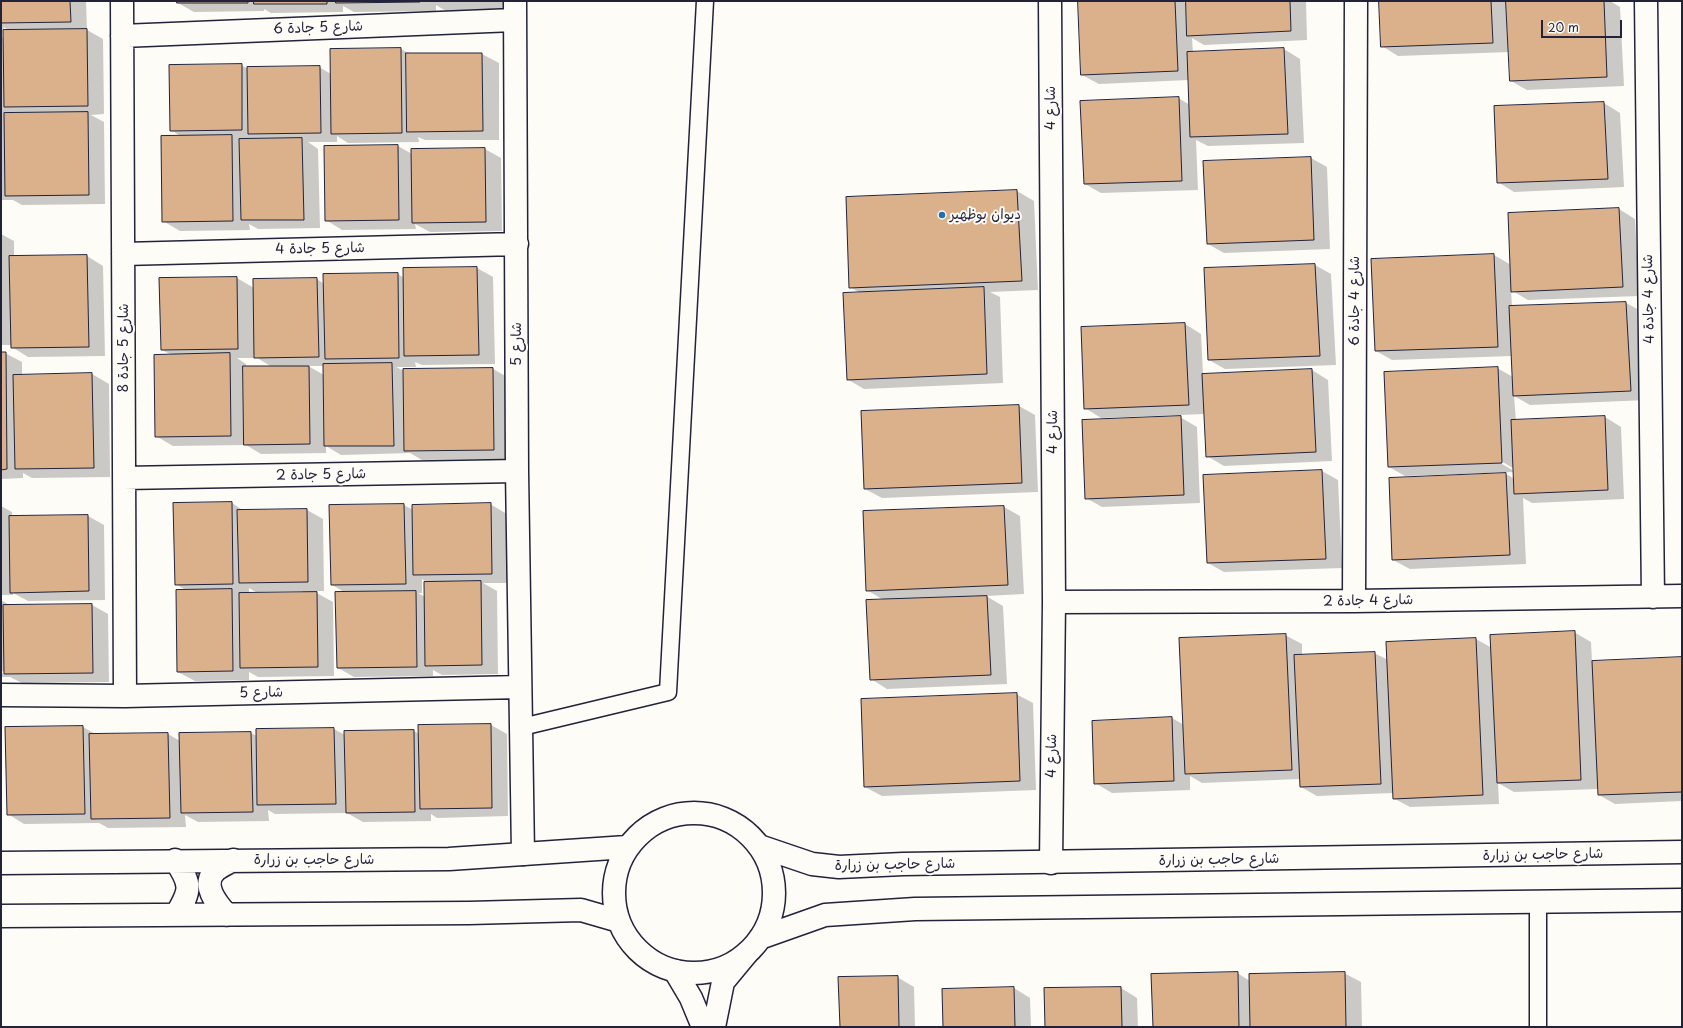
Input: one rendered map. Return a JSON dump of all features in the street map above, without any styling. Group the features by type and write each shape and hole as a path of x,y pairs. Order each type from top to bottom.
{"street":[{"name":"شارع 5 جادة 8","path":"122,1 125,696"},
{"name":"شارع 4","path":"1050,1 1054,602 1051,863"},
{"name":"شارع 4 جادة 6","path":"1354,601 1356,1"},
{"name":"شارع 4 جادة 4","path":"1646,1 1653,597"},
{"name":"شارع 5 جادة 6","path":"122,36 514,11"},
{"name":"شارع 5","path":"514,11 517,244 517,471 523,854"},
{"name":"شارع 5 جادة 4","path":"123,254 517,244"},
{"name":"شارع 5 جادة 2","path":"124,478 517,471"},
{"name":"شارع 4 جادة 2","path":"1054,602 1354,601 1682,596"},
{"name":"شارع 5","path":"1,695 125,696 520,687"},
{"path":"714,1027 723,982 754,946 770,916 774,892 770,868 759,846 741,828 718,816 693,812 667,817 645,828 627,847 617,870 613,895 619,921 632,943 651,960 675,971 700,973 725,966 754,946 826,915 915,909 1682,900"},
{"name":"شارع حاجب بن زرارة","path":"759,846 812,864 839,867 903,864 1051,863 1682,852"},
{"name":"شارع حاجب بن زرارة","path":"1,863 175,860 449,859 627,847"},
{"path":"175,860 186,876 188,896 176,915"},
{"path":"227,914 213,899 210,883 215,871 233,860"},
{"path":"1,916 581,910 619,921"},
{"path":"675,971 691,998 703,1027"}],"lane":[{"path":"522,727 668,692 705,1"},
{"path":"1538,902 1538,1027"}],"building":[{"path":"1,1 70,1 71,22 1,23"},
{"path":"177,1 248,1 248,3 177,3"},
{"path":"254,1 327,1 327,4 254,4"},
{"path":"336,1 420,1 420,2 336,3"},
{"path":"1078,1 1175,1 1178,71 1081,75"},
{"path":"1186,1 1290,1 1291,31 1187,36"},
{"path":"1379,1 1491,1 1493,43 1381,47"},
{"path":"1506,1 1604,1 1607,77 1510,81"},
{"path":"87,29 88,106 4,107 3,30"},
{"path":"401,48 402,133 331,134 330,49"},
{"path":"1284,48 1288,134 1190,137 1187,52"},
{"path":"406,53 482,53 483,131 407,132"},
{"path":"242,64 242,130 170,131 169,65"},
{"path":"320,66 321,133 248,134 247,67"},
{"path":"1179,97 1182,181 1084,184 1080,101"},
{"path":"1604,102 1608,179 1497,183 1494,106"},
{"path":"88,112 89,195 5,196 4,113"},
{"path":"232,135 233,221 162,222 161,136"},
{"path":"302,138 304,220 241,220 239,139"},
{"path":"398,145 399,220 325,221 324,146"},
{"path":"485,148 486,222 412,223 411,149"},
{"path":"1311,157 1314,240 1207,244 1203,161"},
{"path":"1017,190 1022,281 849,288 846,197"},
{"path":"1619,208 1623,287 1511,292 1508,213"},
{"path":"1494,254 1498,347 1375,351 1371,259"},
{"path":"87,255 89,347 11,348 9,256"},
{"path":"1315,264 1320,356 1208,360 1204,268"},
{"path":"477,267 479,355 404,356 403,268"},
{"path":"398,273 399,358 325,359 323,274"},
{"path":"237,277 238,349 161,350 159,278"},
{"path":"317,278 319,357 254,358 253,279"},
{"path":"984,287 987,374 847,380 843,293"},
{"path":"1626,302 1631,391 1513,396 1509,306"},
{"path":"1185,323 1189,405 1084,409 1081,327"},
{"path":"1,352 6,352 7,469 1,470"},
{"path":"230,353 231,436 155,437 154,355"},
{"path":"392,363 394,446 324,446 323,364"},
{"path":"243,366 309,366 310,444 244,445"},
{"path":"1498,367 1502,463 1388,467 1384,372"},
{"path":"493,368 494,450 404,451 403,369"},
{"path":"1312,369 1316,452 1206,457 1202,374"},
{"path":"92,373 94,468 15,469 13,375"},
{"path":"1019,405 1022,483 864,489 861,411"},
{"path":"1181,416 1184,495 1085,499 1082,420"},
{"path":"1605,416 1608,490 1514,494 1511,420"},
{"path":"1322,470 1326,559 1207,563 1203,475"},
{"path":"1506,473 1510,555 1392,560 1389,478"},
{"path":"232,502 233,584 175,585 173,503"},
{"path":"491,503 492,574 413,575 412,505"},
{"path":"404,504 406,584 331,585 329,505"},
{"path":"1004,506 1008,585 866,591 863,511"},
{"path":"307,509 308,582 239,583 237,510"},
{"path":"88,515 89,591 10,593 9,516"},
{"path":"481,581 482,665 425,666 424,582"},
{"path":"232,589 233,671 177,672 176,590"},
{"path":"416,591 417,667 337,668 335,592"},
{"path":"317,592 318,667 240,668 239,593"},
{"path":"987,596 991,675 870,680 866,600"},
{"path":"92,604 93,673 4,674 3,605"},
{"path":"1575,631 1581,780 1497,783 1490,635"},
{"path":"1286,634 1292,770 1185,774 1179,638"},
{"path":"1476,638 1483,795 1393,799 1386,642"},
{"path":"1375,652 1381,784 1300,787 1294,655"},
{"path":"1682,657 1682,792 1598,795 1592,661"},
{"path":"1017,693 1020,781 864,787 861,699"},
{"path":"1172,717 1174,781 1094,784 1092,721"},
{"path":"491,724 492,808 420,809 418,725"},
{"path":"83,726 85,814 7,815 5,727"},
{"path":"334,728 336,804 257,805 256,729"},
{"path":"414,730 415,812 346,813 344,731"},
{"path":"251,732 253,812 181,813 179,733"},
{"path":"168,733 170,818 91,819 89,734"},
{"path":"1238,972 1239,1027 1153,1027 1151,974"},
{"path":"1345,972 1346,1027 1250,1027 1249,974"},
{"path":"898,976 899,1027 840,1027 838,977"},
{"path":"1014,987 1015,1027 943,1027 942,989"},
{"path":"1121,987 1122,1027 1045,1027 1044,988"}],"place":[{"name":"ديوان بوظهير","path":"942,215"}]}
